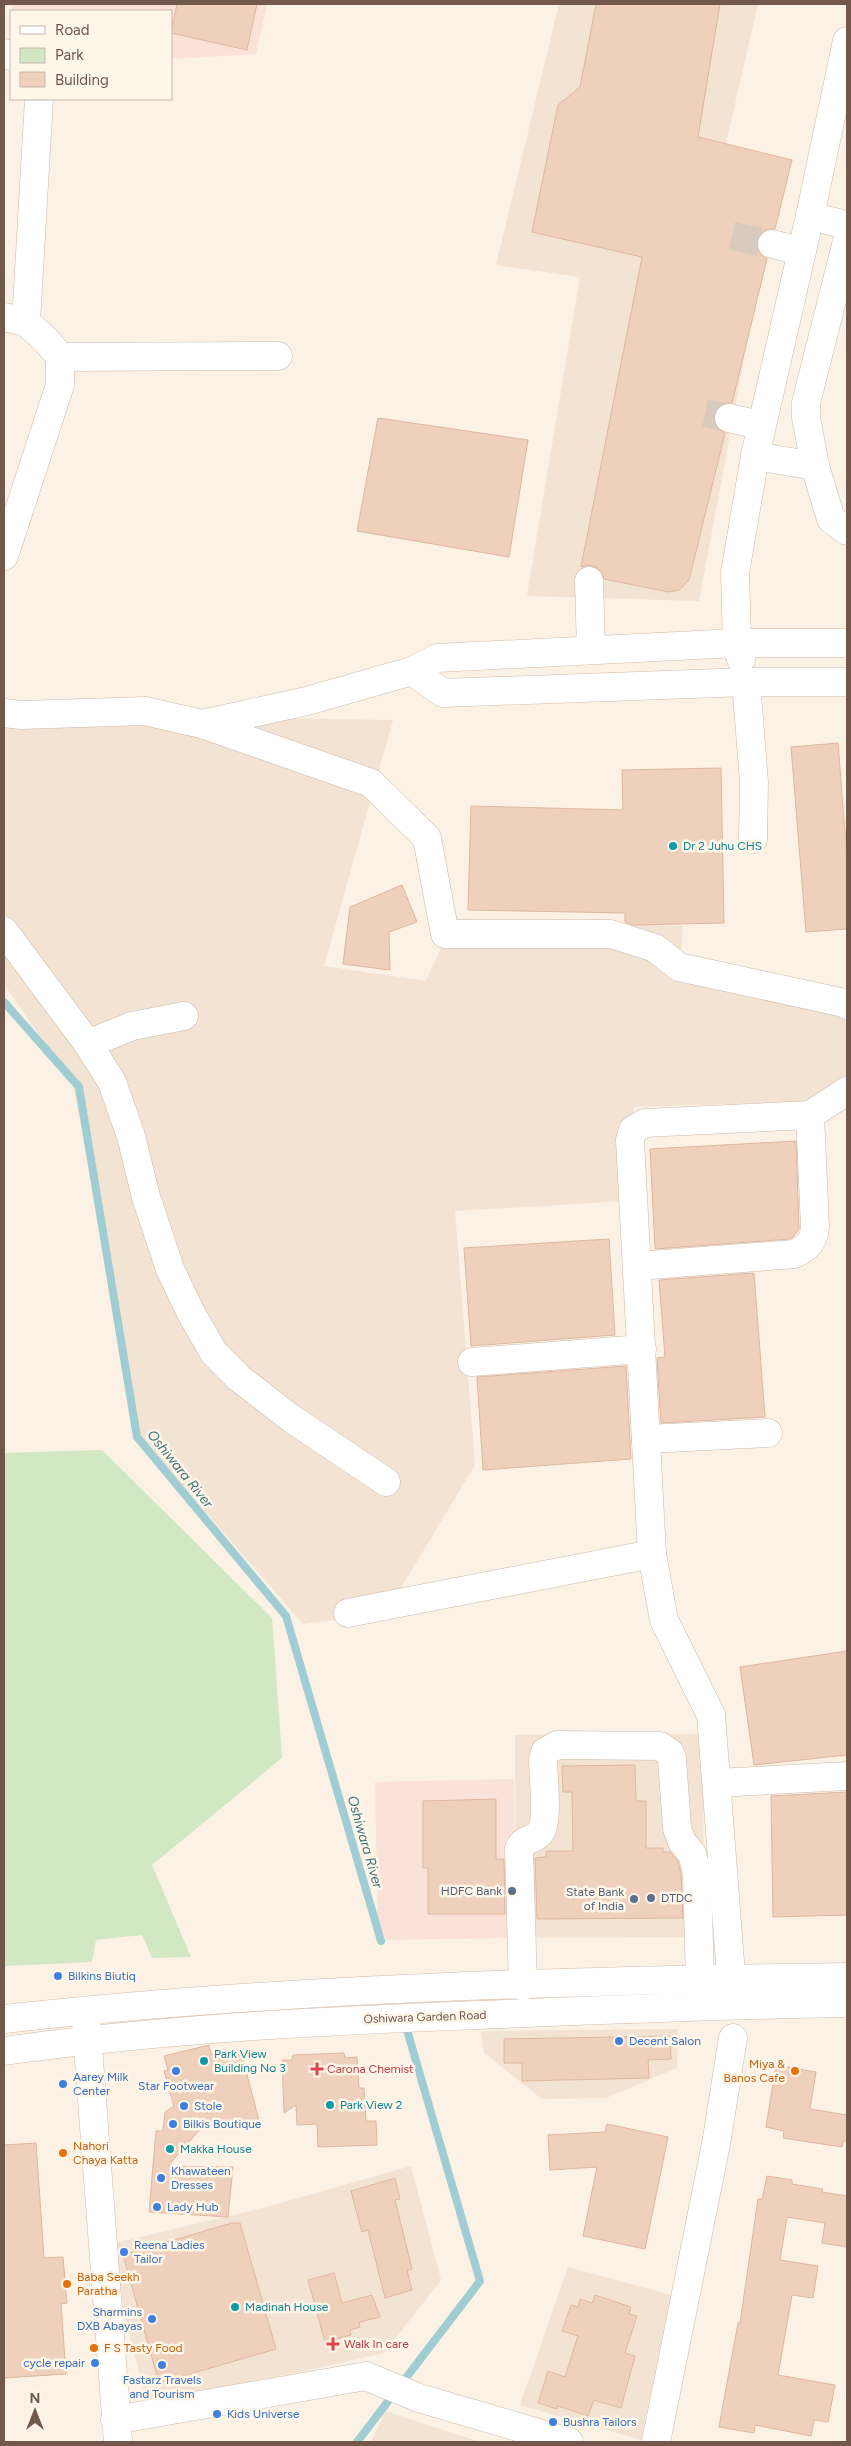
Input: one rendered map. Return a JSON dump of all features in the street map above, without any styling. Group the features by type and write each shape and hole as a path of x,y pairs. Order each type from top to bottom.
{"street":[{"path":"753,839 754,782 746,682 737,643 735,573 760,425 810,216 847,41"},
{"path":"4,556 60,385 60,357 46,340 15,320 39,100"},
{"path":"810,216 847,225"},
{"path":"847,241 806,403 806,417 815,466 830,519 847,531"},
{"path":"772,244 801,251"},
{"path":"60,357 278,356"},
{"path":"729,418 760,425"},
{"path":"755,456 815,466"},
{"path":"590,581 591,650"},
{"path":"202,724 307,701 412,671 436,658 737,643 847,643"},
{"path":"412,671 444,693 746,682 847,682"},
{"path":"4,713 21,716 145,711 202,724 371,783 427,838 445,934 611,934 656,948 679,967 847,1005"},
{"path":"4,931 88,1044 112,1082 131,1136 146,1196 170,1269 191,1314 214,1353 239,1378 292,1419 386,1482"},
{"path":"88,1044 132,1026 184,1016"},
{"path":"733,1992 711,1715 664,1620 652,1554 630,1140 633,1130 645,1123 810,1114 847,1091"},
{"path":"637,1266 795,1254 806,1248 814,1238 815,1227 810,1114"},
{"path":"472,1362 642,1349"},
{"path":"646,1439 768,1432"},
{"path":"348,1613 652,1554"},
{"path":"523,1986 518,1849 525,1841 536,1837 544,1824 543,1759 545,1752 557,1745 660,1746 670,1753 678,1835 692,1854 696,1867 700,1980"},
{"path":"717,1783 847,1776"},
{"name":"Oshiwara Garden Road","path":"4,2051 87,2039 733,1992 847,1977"},
{"name":"Oshiwara Garden Road","path":"4,2019 85,2010 402,1990 700,1980 733,1992 847,2004"},
{"path":"85,2010 116,2431 366,2376 419,2398 535,2437 569,2442"},
{"path":"656,2442 716,2144 733,2038"}],"shaded area":[{"path":"12,4 267,4 256,54 172,59 172,10 12,10"},
{"path":"559,4 758,4 723,156 779,171 699,601 527,596 580,277 496,265"},
{"path":"125,716 393,720 324,966 426,981 454,919 683,926 680,973 847,997 847,1100 633,1107 642,1200 455,1211 475,1465 385,1614 303,1624 138,1434 73,1084 4,984 4,727"},
{"path":"703,1734 704,1937 516,1938 515,1735"},
{"path":"514,1779 516,1938 378,1940 375,1782"},
{"path":"678,2029 677,2068 606,2098 542,2099 484,2053 481,2031"},
{"path":"411,2166 441,2280 384,2353 147,2402 106,2245 263,2208"},
{"path":"568,2267 671,2295 641,2440 520,2405"},
{"path":"386,2411 480,2442 371,2442"}],"green space":[{"path":"102,1450 272,1618 282,1758 152,1865 191,1957 152,1958 142,1935 96,1940 92,1962 4,1966 4,1453"}],"building":[{"path":"177,4 257,4 247,50 172,33"},
{"path":"596,4 720,4 698,137 792,160 775,229 767,229 761,233 757,240 757,249 767,259 732,403 724,403 717,408 714,414 714,423 718,429 725,433 689,580 679,590 669,592 604,579 602,572 596,567 588,565 581,567 642,257 532,232 558,105 580,87"},
{"path":"378,418 528,440 509,557 357,531"},
{"path":"838,743 847,857 847,929 806,932 791,747"},
{"path":"721,768 724,923 633,925 625,922 625,913 468,910 471,806 623,810 622,770"},
{"path":"402,885 417,922 389,932 390,970 343,964 350,907"},
{"path":"796,1141 799,1229 794,1236 790,1239 655,1249 650,1149"},
{"path":"609,1239 615,1335 471,1346 464,1248"},
{"path":"754,1273 765,1417 661,1423 657,1358 665,1357 659,1280"},
{"path":"626,1366 631,1459 483,1470 477,1377"},
{"path":"847,1651 847,1755 754,1765 740,1667"},
{"path":"635,1765 636,1801 646,1801 646,1848 663,1848 663,1852 670,1852 678,1861 681,1875 683,1918 537,1919 535,1858 546,1857 546,1851 573,1851 572,1792 563,1792 562,1766"},
{"path":"847,1792 847,1915 773,1917 771,1796"},
{"path":"496,1799 496,1859 504,1859 505,1914 428,1914 428,1868 423,1868 423,1801"},
{"path":"670,2036 671,2059 648,2060 649,2078 522,2081 522,2063 504,2063 504,2039"},
{"name":"Makka House","path":"209,2045 211,2054 225,2050 227,2055 241,2052 260,2124 203,2126 168,2166 233,2167 228,2217 149,2212 156,2131 163,2131 165,2112 174,2106 164,2071 168,2070 164,2056"},
{"name":"Park View 2","path":"344,2053 345,2058 357,2057 359,2088 364,2088 366,2121 376,2121 377,2145 318,2147 317,2124 297,2125 296,2105 284,2113 282,2060 292,2060 293,2055"},
{"path":"776,2065 816,2072 810,2109 847,2115 847,2141 843,2141 842,2147 783,2138 784,2131 766,2127"},
{"path":"607,2124 668,2137 645,2249 583,2236 597,2167 550,2170 548,2135 605,2132"},
{"path":"36,2143 44,2258 63,2257 67,2303 61,2304 66,2374 4,2378 4,2145"},
{"path":"767,2176 792,2180 792,2184 823,2189 822,2192 847,2196 847,2247 822,2243 825,2223 787,2217 780,2260 818,2266 813,2298 792,2295 778,2375 835,2385 828,2422 814,2420 811,2436 755,2425 754,2433 719,2427 738,2323 740,2323 758,2199 762,2199"},
{"path":"395,2178 400,2199 395,2200 412,2269 407,2270 412,2290 385,2298 368,2230 362,2232 351,2191"},
{"name":"Madinah House","path":"232,2223 240,2223 276,2349 159,2383 123,2255"},
{"path":"334,2273 342,2303 372,2295 380,2317 359,2322 360,2327 350,2330 351,2335 325,2342 308,2280"},
{"path":"595,2295 631,2307 629,2314 637,2316 625,2353 635,2356 621,2408 594,2400 588,2416 558,2406 557,2409 538,2403 548,2371 565,2377 578,2336 562,2331 571,2305 578,2307 580,2299 592,2303"}],"waterway":[{"name":"Oshiwara River","path":"4,1002 79,1087 137,1437 286,1616 381,1941"},
{"name":"Oshiwara River","path":"357,2442 480,2281 407,2030"}],"tunnel":[{"path":"732,236 772,244"},
{"path":"705,413 729,418"}],"place":[{"name":"Dr 2 Juhu CHS","path":"673,846"},
{"name":"HDFC Bank","path":"512,1891"},
{"name":"DTDC","path":"651,1898"},
{"name":"State Bank of India","path":"634,1899"},
{"name":"Bilkins Biutiq","path":"58,1976"},
{"name":"Decent Salon","path":"619,2041"},
{"name":"Park View Building No 3","path":"204,2061"},
{"name":"Carona Chemist","path":"317,2069"},
{"name":"Star Footwear","path":"176,2071"},
{"name":"Miya & Banos Cafe","path":"795,2071"},
{"name":"Aarey Milk Center","path":"63,2084"},
{"name":"Park View 2","path":"330,2105"},
{"name":"Stole","path":"184,2106"},
{"name":"Bilkis Boutique","path":"173,2124"},
{"name":"Makka House","path":"170,2149"},
{"name":"Nahori Chaya Katta","path":"63,2153"},
{"name":"Khawateen Dresses","path":"161,2178"},
{"name":"Lady Hub","path":"157,2207"},
{"name":"Reena Ladies Tailor","path":"124,2252"},
{"name":"Baba Seekh Paratha","path":"67,2284"},
{"name":"Madinah House","path":"235,2307"},
{"name":"Sharmins DXB Abayas","path":"152,2319"},
{"name":"Walk In care","path":"333,2344"},
{"name":"F S Tasty Food","path":"94,2348"},
{"name":"cycle repair","path":"95,2363"},
{"name":"Fastarz Travels and Tourism","path":"162,2365"},
{"name":"Kids Universe","path":"217,2414"},
{"name":"Bushra Tailors","path":"553,2422"}]}
